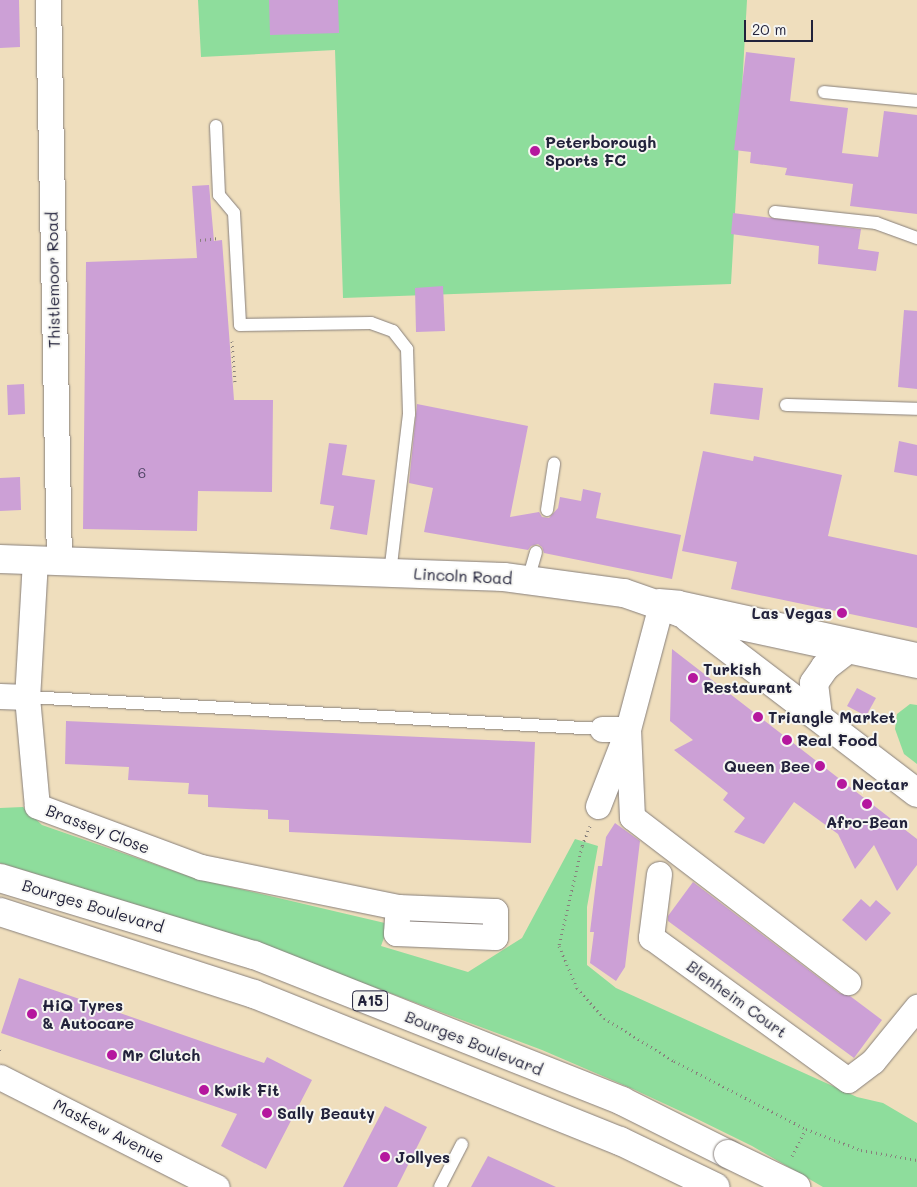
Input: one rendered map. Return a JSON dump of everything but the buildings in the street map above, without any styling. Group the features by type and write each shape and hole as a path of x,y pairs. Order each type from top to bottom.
{"main road":[{"name":"Lincoln Road","path":"0,559 504,576 624,593 671,609 917,664"},
{"path":"671,609 818,716 917,792"},
{"path":"818,716 814,683 825,667 848,649"},
{"name":"Bourges Boulevard","path":"0,878 254,955 622,1101 796,1187"},
{"name":"Bourges Boulevard","path":"0,912 254,994 620,1141 714,1187"}],"street":[{"name":"Thistlemoor Road","path":"47,560 48,0"},
{"name":"Brassey Close","path":"47,560 27,697 37,806 201,867 398,907"},
{"path":"598,806 671,609"},
{"path":"0,696 27,697"},
{"path":"602,729 628,729"},
{"path":"628,729 632,817 848,982"},
{"name":"Blenheim Court","path":"659,874 651,937 848,1080 873,1061 917,1007"},
{"name":"Maskew Avenue","path":"0,1077 208,1185"}],"lane":[{"path":"824,92 917,101"},
{"path":"216,126 220,195 234,213 240,325 370,323 393,331 407,348 409,414 390,573"},
{"path":"775,212 876,223 917,238"},
{"path":"786,405 917,409"},
{"path":"547,510 554,464"},
{"path":"528,580 536,552"},
{"path":"624,593 680,597 917,649"},
{"path":"27,697 602,729"},
{"path":"440,1187 462,1144"}],"path":[{"path":"598,806 582,846 559,946 576,988 604,1018 674,1060 806,1129 861,1150 917,1160"},
{"path":"792,1156 806,1129"}],"green space":[{"name":"Peterborough Sports FC","path":"198,0 747,0 731,284 343,298 335,50 201,57"},
{"path":"910,704 917,705 917,764 904,754 895,729 897,714"},
{"path":"23,807 42,825 197,879 389,924 381,946 468,972 522,938 575,839 598,846 587,907 587,965 616,988 857,1097 883,1103 917,1123 917,1187 823,1187 752,1146 693,1117 542,1050 232,934 0,863 0,808"}],"place":[{"name":"Peterborough Sports FC","path":"535,151"},
{"name":"Las Vegas","path":"842,613"},
{"name":"Turkish Restaurant","path":"693,678"},
{"name":"Triangle Market","path":"758,717"},
{"name":"Real Food","path":"787,740"},
{"name":"Queen Bee","path":"820,766"},
{"name":"Nectar","path":"842,784"},
{"name":"Afro-Bean","path":"867,804"},
{"name":"HiQ Tyres & Autocare","path":"32,1014"},
{"name":"Mr Clutch","path":"112,1055"},
{"name":"Kwik Fit","path":"204,1090"},
{"name":"Sally Beauty","path":"267,1113"},
{"name":"Jollyes","path":"385,1157"}]}
